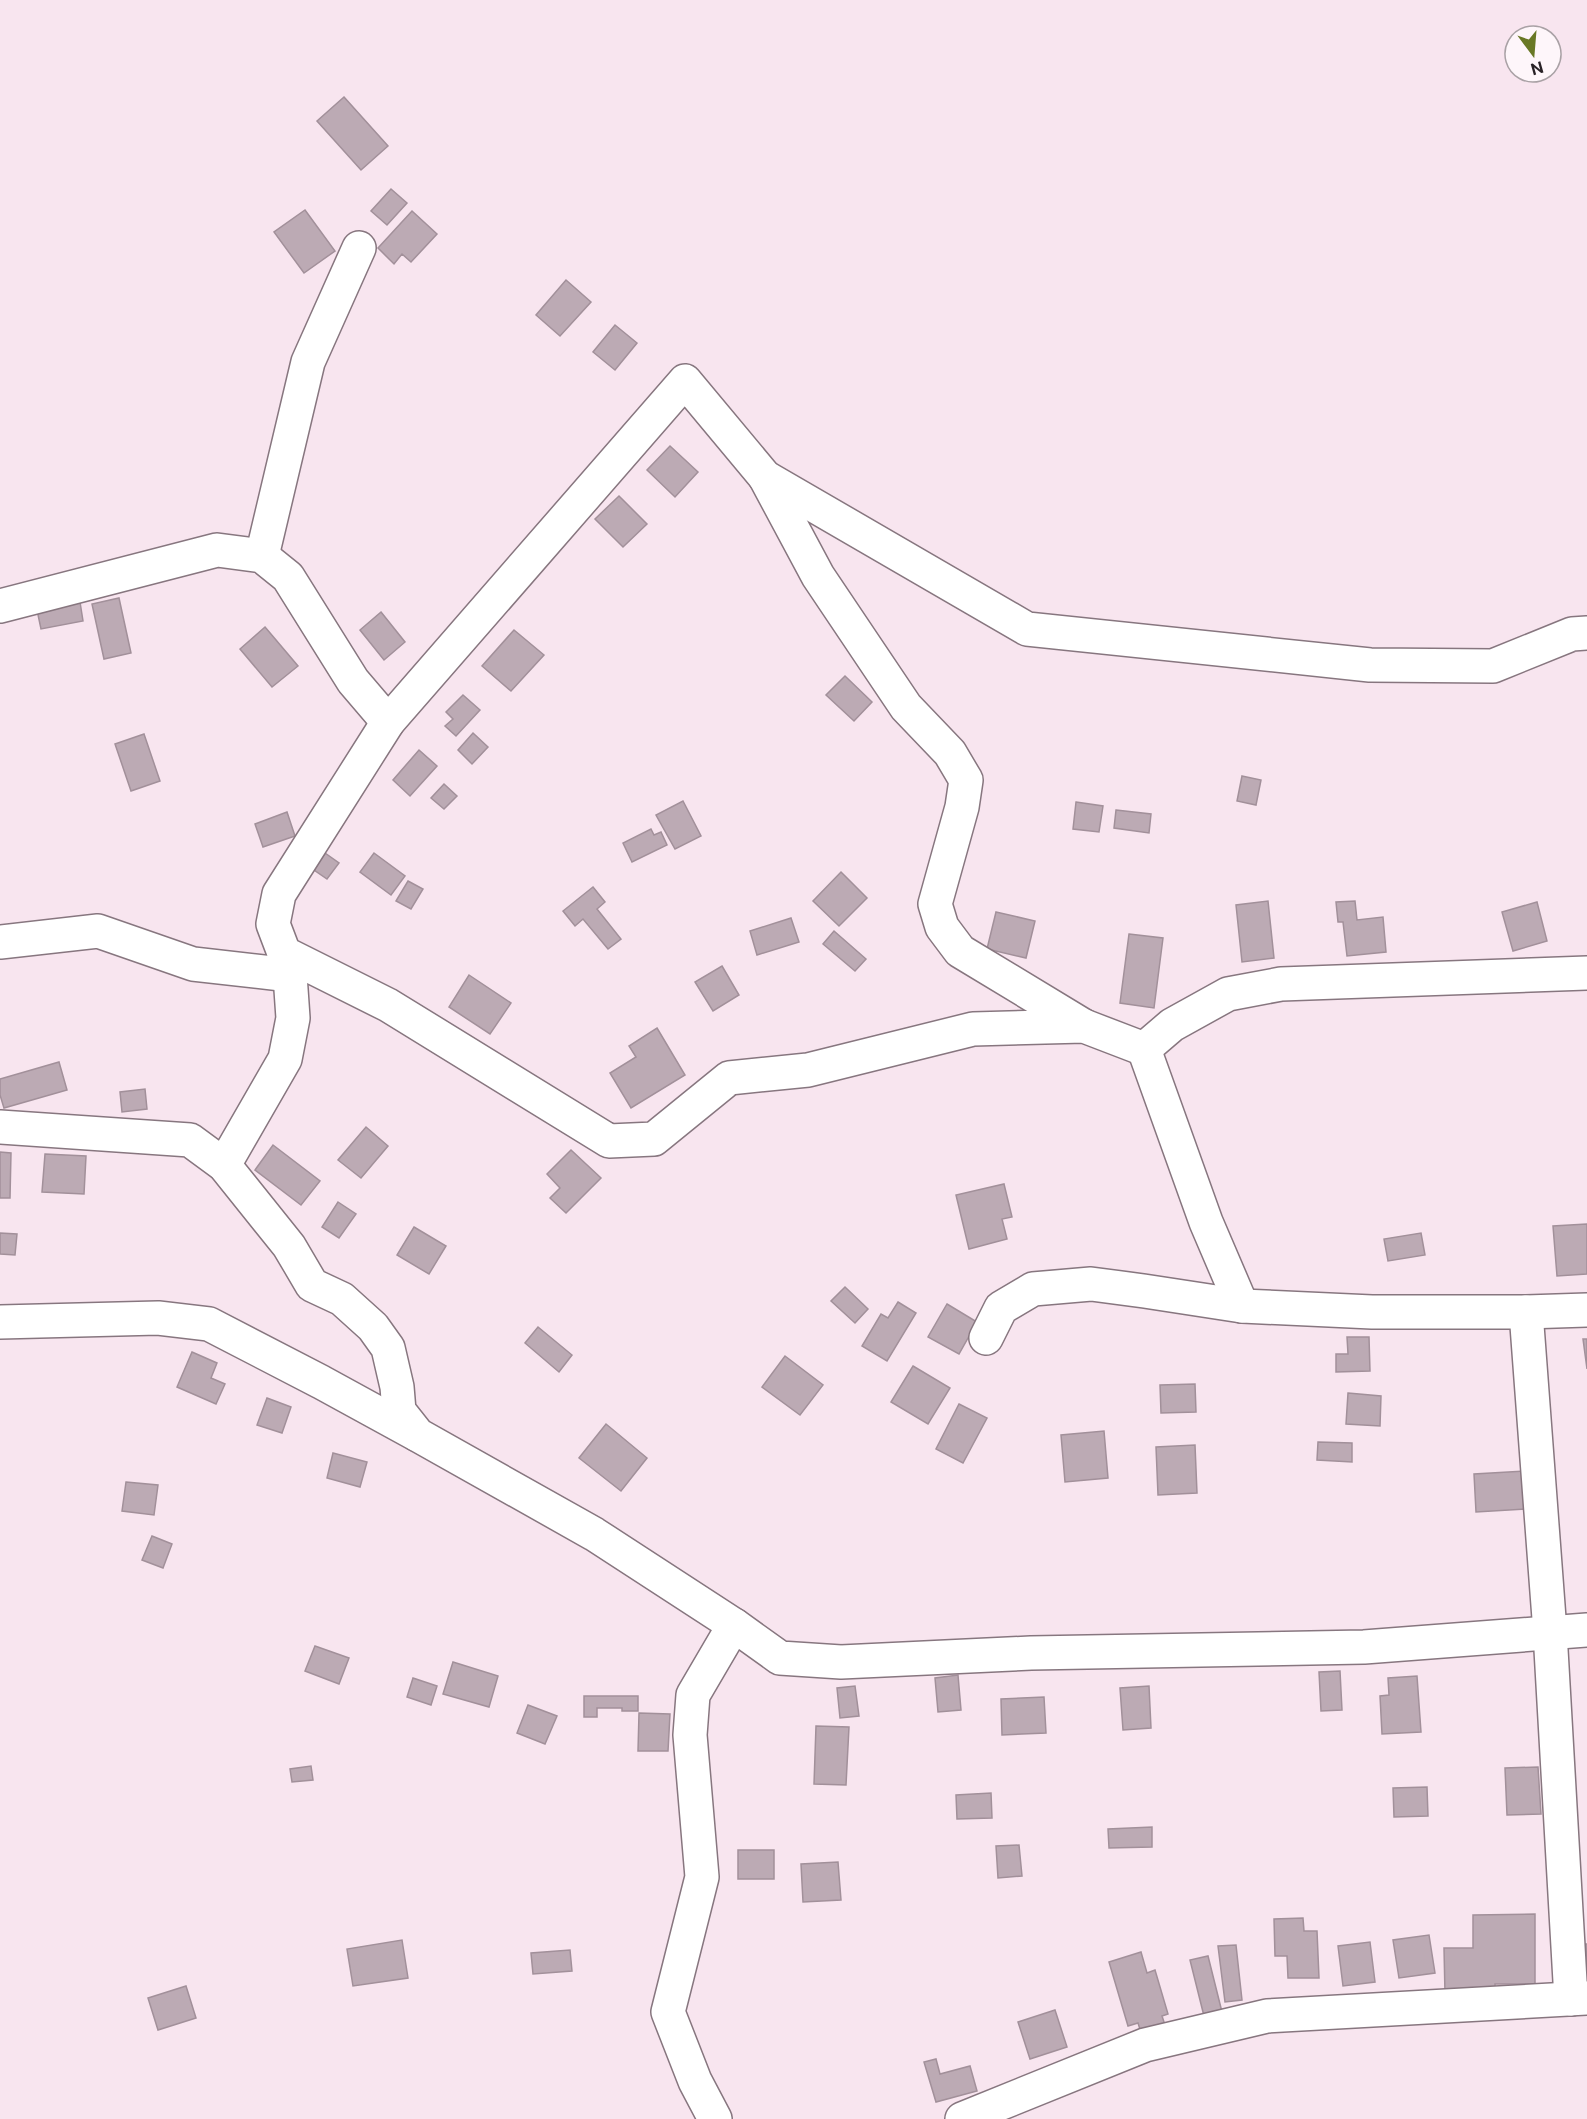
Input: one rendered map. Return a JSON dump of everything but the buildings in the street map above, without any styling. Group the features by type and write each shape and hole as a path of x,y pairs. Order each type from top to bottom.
{"street":[{"path":"262,556 308,362 359,248"},
{"path":"224,1165 285,1059 292,1018 287,964 273,924 279,894 388,722 685,381 765,477 818,576 906,707 950,753 966,780 962,807 935,904 942,927 960,951 1084,1026 1144,1049 1206,1222 1242,1306"},
{"path":"765,477 1028,629 1370,665 1493,666 1572,634 1587,633"},
{"path":"0,606 218,550 262,556 288,577 352,681 388,722"},
{"path":"0,942 98,931 193,964 287,964 388,1005 609,1141 654,1139 729,1078 808,1070 973,1029 1084,1026"},
{"path":"1144,1049 1172,1024 1228,994 1281,984 1587,973"},
{"path":"0,1127 190,1140 224,1165 289,1246 312,1285 342,1299 373,1327 388,1348 397,1387 399,1411 418,1435"},
{"path":"986,1338 1000,1308 1033,1289 1092,1284 1242,1306 1372,1312 1587,1310"},
{"path":"962,2119 1145,2045 1267,2016 1579,1999 1526,1312"},
{"path":"0,1322 41,1319 158,1318 209,1324 321,1382 594,1534 734,1625 780,1658 842,1662 1031,1653 1364,1647 1587,1630"},
{"path":"716,2119 695,2081 668,2012 702,1877 690,1735 693,1695 734,1625"}]}
